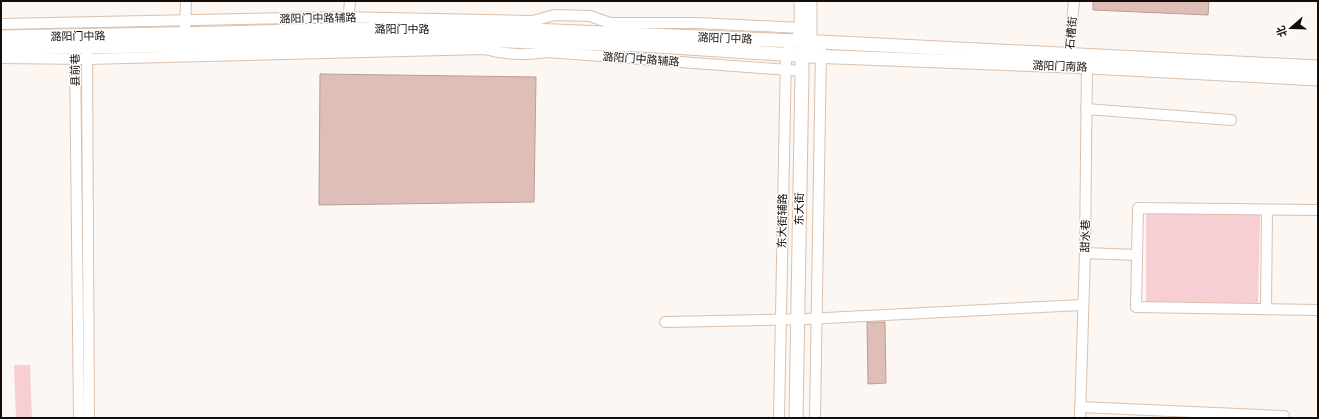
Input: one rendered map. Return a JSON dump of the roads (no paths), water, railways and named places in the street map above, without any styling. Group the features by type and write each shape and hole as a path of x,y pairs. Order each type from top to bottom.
{"main road":[{"name":"东大街","path":"801,1 811,56 804,418"},
{"name":"东大街","path":"807,37 810,1"},
{"name":"潞阳门中路","path":"348,29 506,41 642,45 811,56"},
{"name":"潞阳门中路","path":"1,48 81,50 185,33 348,29 507,29 807,37"},
{"name":"潞阳门中路","path":"1,37 81,50"},
{"name":"潞阳门南路","path":"807,37 1069,60 1318,79"},
{"name":"东大街","path":"796,418 807,319 802,71 811,56"},
{"name":"潞阳门南路","path":"811,56 1069,60"},
{"name":"潞阳门南路","path":"1087,61 1318,67"}],"street":[{"path":"1,24 185,33 186,1"},
{"path":"348,29 350,1"},
{"name":"石槽街","path":"1069,60 1074,1"},
{"path":"807,37 811,56"},
{"name":"东大街辅路","path":"779,418 786,54 807,37"},
{"name":"潞阳门中路辅路","path":"1,58 81,50 484,49 501,54 530,54 547,52 802,71"},
{"name":"县前巷","path":"79,418 81,50"},
{"name":"县前巷","path":"81,50 89,418"},
{"name":"甜水巷","path":"1080,418 1082,305 1085,253 1087,61"},
{"path":"1086,109 1231,120"},
{"path":"1318,210 1138,208 1136,255 1136,307 1318,310"},
{"path":"1266,309 1267,210"},
{"path":"1085,253 1136,255"},
{"path":"665,322 807,319 1082,305"},
{"path":"807,319 815,418"},
{"path":"1080,407 1284,416"}]}
